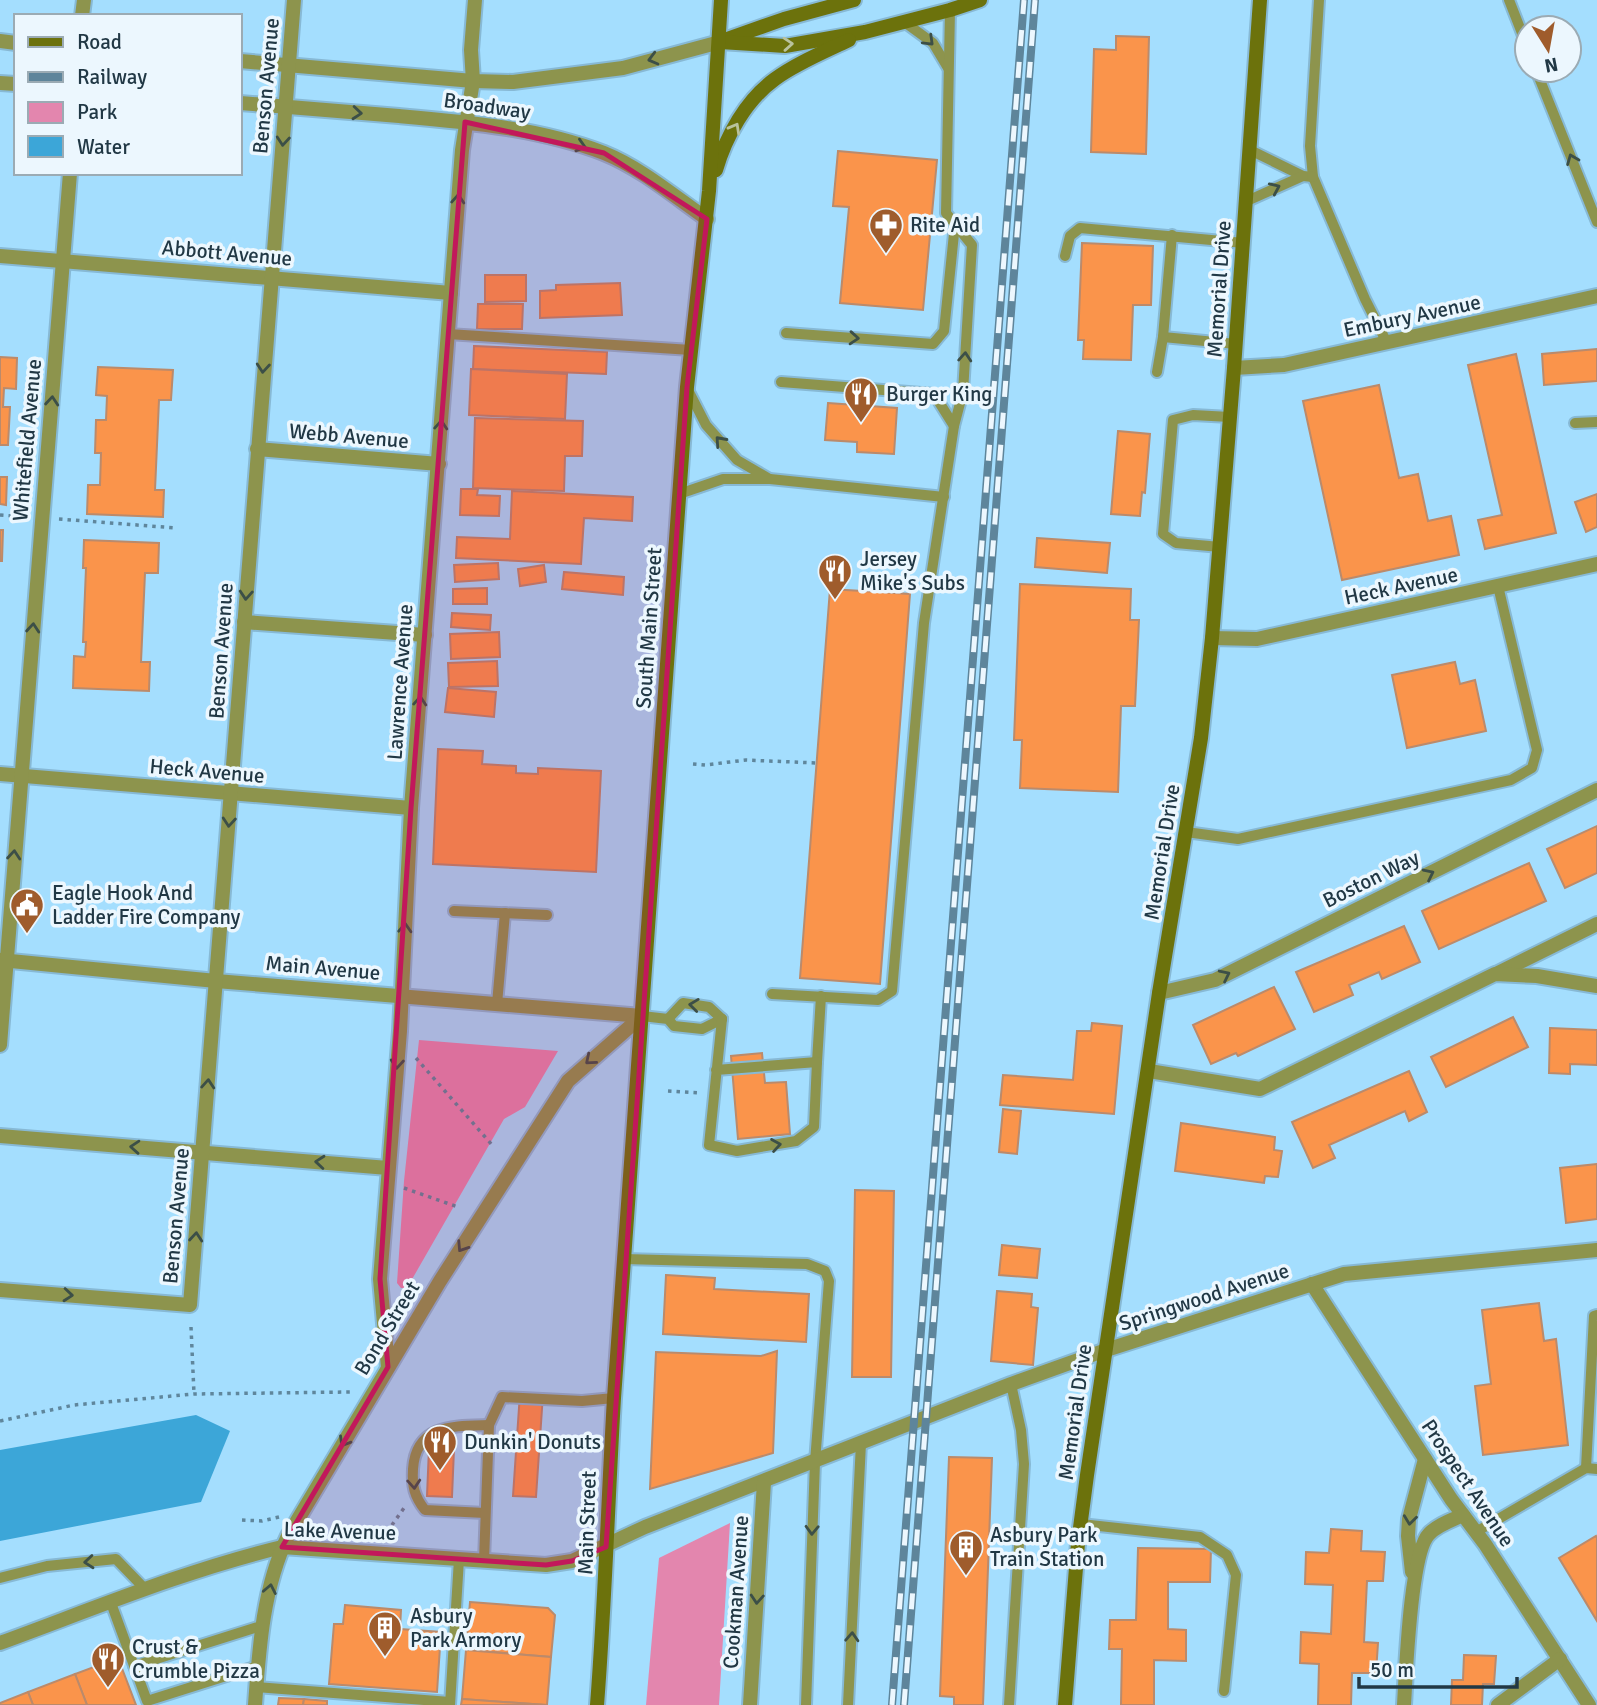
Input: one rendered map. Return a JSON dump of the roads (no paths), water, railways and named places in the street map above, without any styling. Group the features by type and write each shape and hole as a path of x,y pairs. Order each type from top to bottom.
{"main road":[{"name":"South Main Street","path":"624,1259 687,387 707,219 721,0"},
{"path":"719,42 785,19 854,0"},
{"path":"719,42 785,46 866,32 980,0"},
{"name":"Memorial Drive","path":"1065,1705 1081,1524 1159,993 1201,738 1220,547 1260,0"},
{"path":"709,191 720,156 737,122 754,98 776,79 866,32"},
{"name":"Main Street","path":"597,1705 606,1597 606,1547 624,1259"}],"street":[{"name":"Benson Avenue","path":"0,1290 190,1306 294,0"},
{"name":"Lawrence Avenue","path":"388,1367 380,1279 401,996 411,808 451,293 465,122 473,82 471,50 475,0"},
{"name":"Broadway","path":"242,61 473,82 513,82 623,68 719,42"},
{"name":"Broadway","path":"242,103 512,128 604,153 636,169 707,219"},
{"name":"Whitefield Avenue","path":"0,1045 3,960 69,175"},
{"name":"Abbott Avenue","path":"0,256 451,293"},
{"name":"Embury Avenue","path":"1234,368 1284,365 1597,296"},
{"name":"Webb Avenue","path":"257,449 439,464"},
{"name":"Heck Avenue","path":"1212,638 1257,639 1597,564"},
{"path":"244,621 425,635"},
{"name":"Heck Avenue","path":"0,774 411,808"},
{"name":"Boston Way","path":"1159,993 1215,980 1597,790"},
{"path":"1149,1071 1260,1089 1597,924"},
{"name":"Main Avenue","path":"3,960 216,981 642,1016"},
{"path":"1496,974 1537,976 1597,986"},
{"name":"Bond Street","path":"254,1705 264,1625 275,1565 282,1547 388,1367 568,1081 642,1016"},
{"path":"0,1136 203,1152 388,1175"},
{"name":"Springwood Avenue","path":"606,1547 645,1527 1012,1384 1106,1350 1344,1274 1597,1250"},
{"name":"Prospect Avenue","path":"1312,1284 1589,1705"},
{"path":"1414,1584 1408,1536 1409,1518 1425,1459"},
{"name":"Cookman Avenue","path":"750,1705 764,1482"},
{"path":"1404,1705 1414,1584 1427,1535 1463,1515"},
{"name":"Lake Avenue","path":"0,1643 145,1589 282,1547 546,1565 572,1561 606,1547"},
{"path":"1498,1705 1560,1659"}],"lane":[{"path":"1319,0 1308,177 1387,343"},
{"path":"772,994 878,1000 892,991 924,623 954,426 963,392 972,245 946,213 950,10"},
{"path":"903,22 933,43 948,68"},
{"path":"1542,84 1597,222"},
{"path":"1250,150 1308,177"},
{"path":"1247,201 1308,177"},
{"path":"786,333 933,344 944,331 955,224"},
{"path":"1065,256 1070,236 1080,228 1244,243"},
{"path":"1157,372 1163,337 1172,235"},
{"path":"448,334 691,350"},
{"path":"1163,337 1236,344"},
{"path":"781,382 934,394 954,426"},
{"path":"687,387 706,425 737,460 770,480"},
{"path":"1220,547 1176,543 1163,534 1166,488 1173,420 1193,415 1230,417"},
{"path":"1575,423 1597,422"},
{"path":"679,494 723,479 770,480 944,497"},
{"path":"1186,832 1238,839 1511,780 1532,768 1537,750 1498,586"},
{"path":"454,911 547,915"},
{"path":"497,1004 505,913"},
{"path":"722,1019 709,1145 737,1151 796,1142 814,1127 821,996"},
{"path":"671,1022 682,1003 709,1007 722,1019"},
{"path":"642,1016 702,1028 722,1019"},
{"path":"716,1070 817,1062"},
{"path":"624,1259 807,1264 825,1271 829,1281 815,1462 806,1705"},
{"path":"1476,1532 1592,1469 1594,1315 1597,1315"},
{"path":"1009,1705 1024,1464 1012,1384"},
{"path":"484,1561 489,1425 502,1397 582,1401 614,1398"},
{"path":"485,1513 425,1510 415,1498 413,1481 415,1453 423,1438 453,1426 489,1425"},
{"path":"848,1705 861,1443"},
{"path":"1081,1524 1200,1537 1227,1555 1236,1575 1224,1691"},
{"path":"0,1578 47,1566 116,1559 145,1589"},
{"path":"256,1687 450,1704 459,1559"},
{"path":"111,1603 147,1701 258,1666"},
{"path":"134,1666 264,1625"}],"water":[{"path":"196,1415 230,1431 201,1502 0,1541 0,1450"}],"railway":[{"path":"892,1705 1024,0"},
{"path":"904,1705 1035,0"}],"place":[{"name":"Rite Aid","path":"886,255"},
{"name":"Burger King","path":"861,424"},
{"name":"Jersey Mike's Subs","path":"835,601"},
{"name":"Eagle Hook And Ladder Fire Company","path":"27,935"},
{"name":"Dunkin' Donuts","path":"440,1472"},
{"name":"Asbury Park Train Station","path":"966,1577"},
{"name":"Asbury Park Armory","path":"385,1658"},
{"name":"Crust & Crumble Pizza","path":"108,1689"}]}
